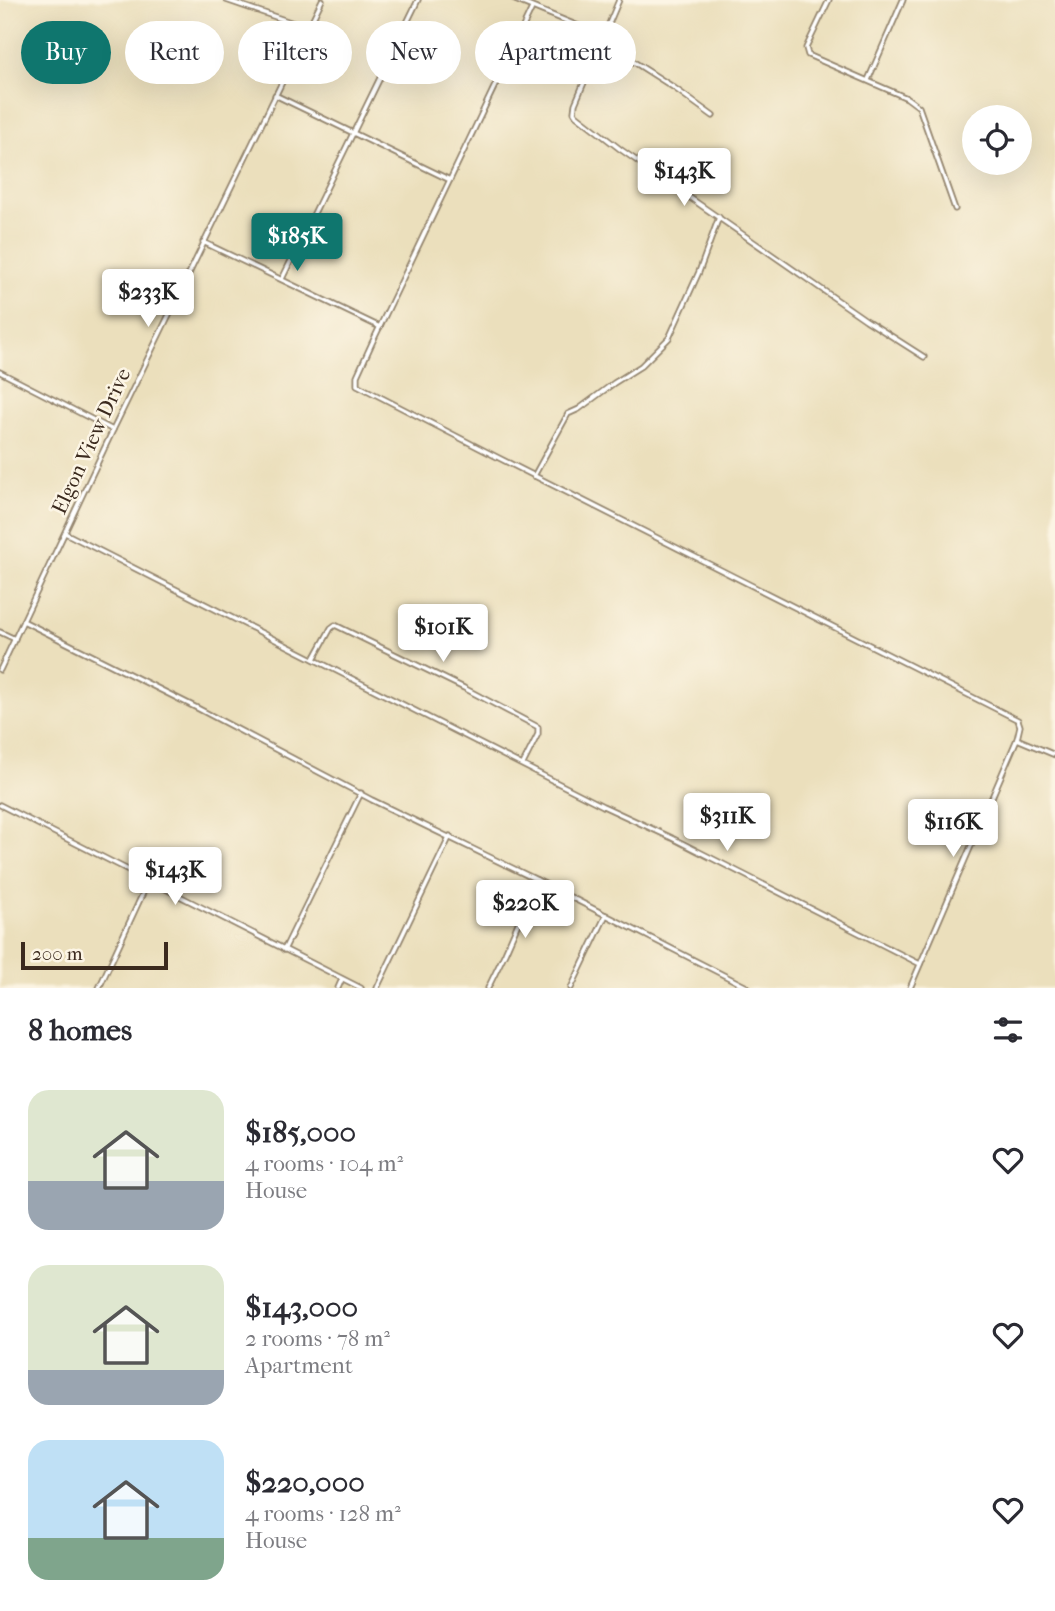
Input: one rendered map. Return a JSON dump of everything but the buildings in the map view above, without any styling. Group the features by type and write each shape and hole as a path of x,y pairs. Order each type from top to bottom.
{"street":[{"path":"226,0 288,21"},
{"name":"Elgon View Drive","path":"312,21 322,0"},
{"path":"282,279 418,0"},
{"path":"515,0 562,21"},
{"path":"610,21 619,0"},
{"path":"829,0 806,48 808,55 907,98 919,107 955,209"},
{"path":"868,80 903,0"},
{"path":"533,8 357,376 357,385 1018,720 1020,726 1017,739 910,988"},
{"path":"636,62 713,116"},
{"name":"Elgon View Drive","path":"0,670 281,84"},
{"path":"583,84 575,104 576,115 620,149 866,320 924,357"},
{"path":"275,95 450,180"},
{"path":"534,476 568,414 579,410 641,366 669,338 699,272 719,217"},
{"path":"203,242 380,327"},
{"path":"0,372 113,430"},
{"path":"65,533 920,964"},
{"path":"23,621 748,988"},
{"path":"314,659 335,625 464,688 538,727 538,734 523,764"},
{"path":"0,632 15,639"},
{"path":"1017,739 1055,755"},
{"path":"284,950 360,793"},
{"path":"0,805 361,988"},
{"path":"377,988 450,836"},
{"path":"99,988 149,880"},
{"path":"488,988 537,880"},
{"path":"571,988 606,915"},
{"path":"338,988 342,979"}]}
